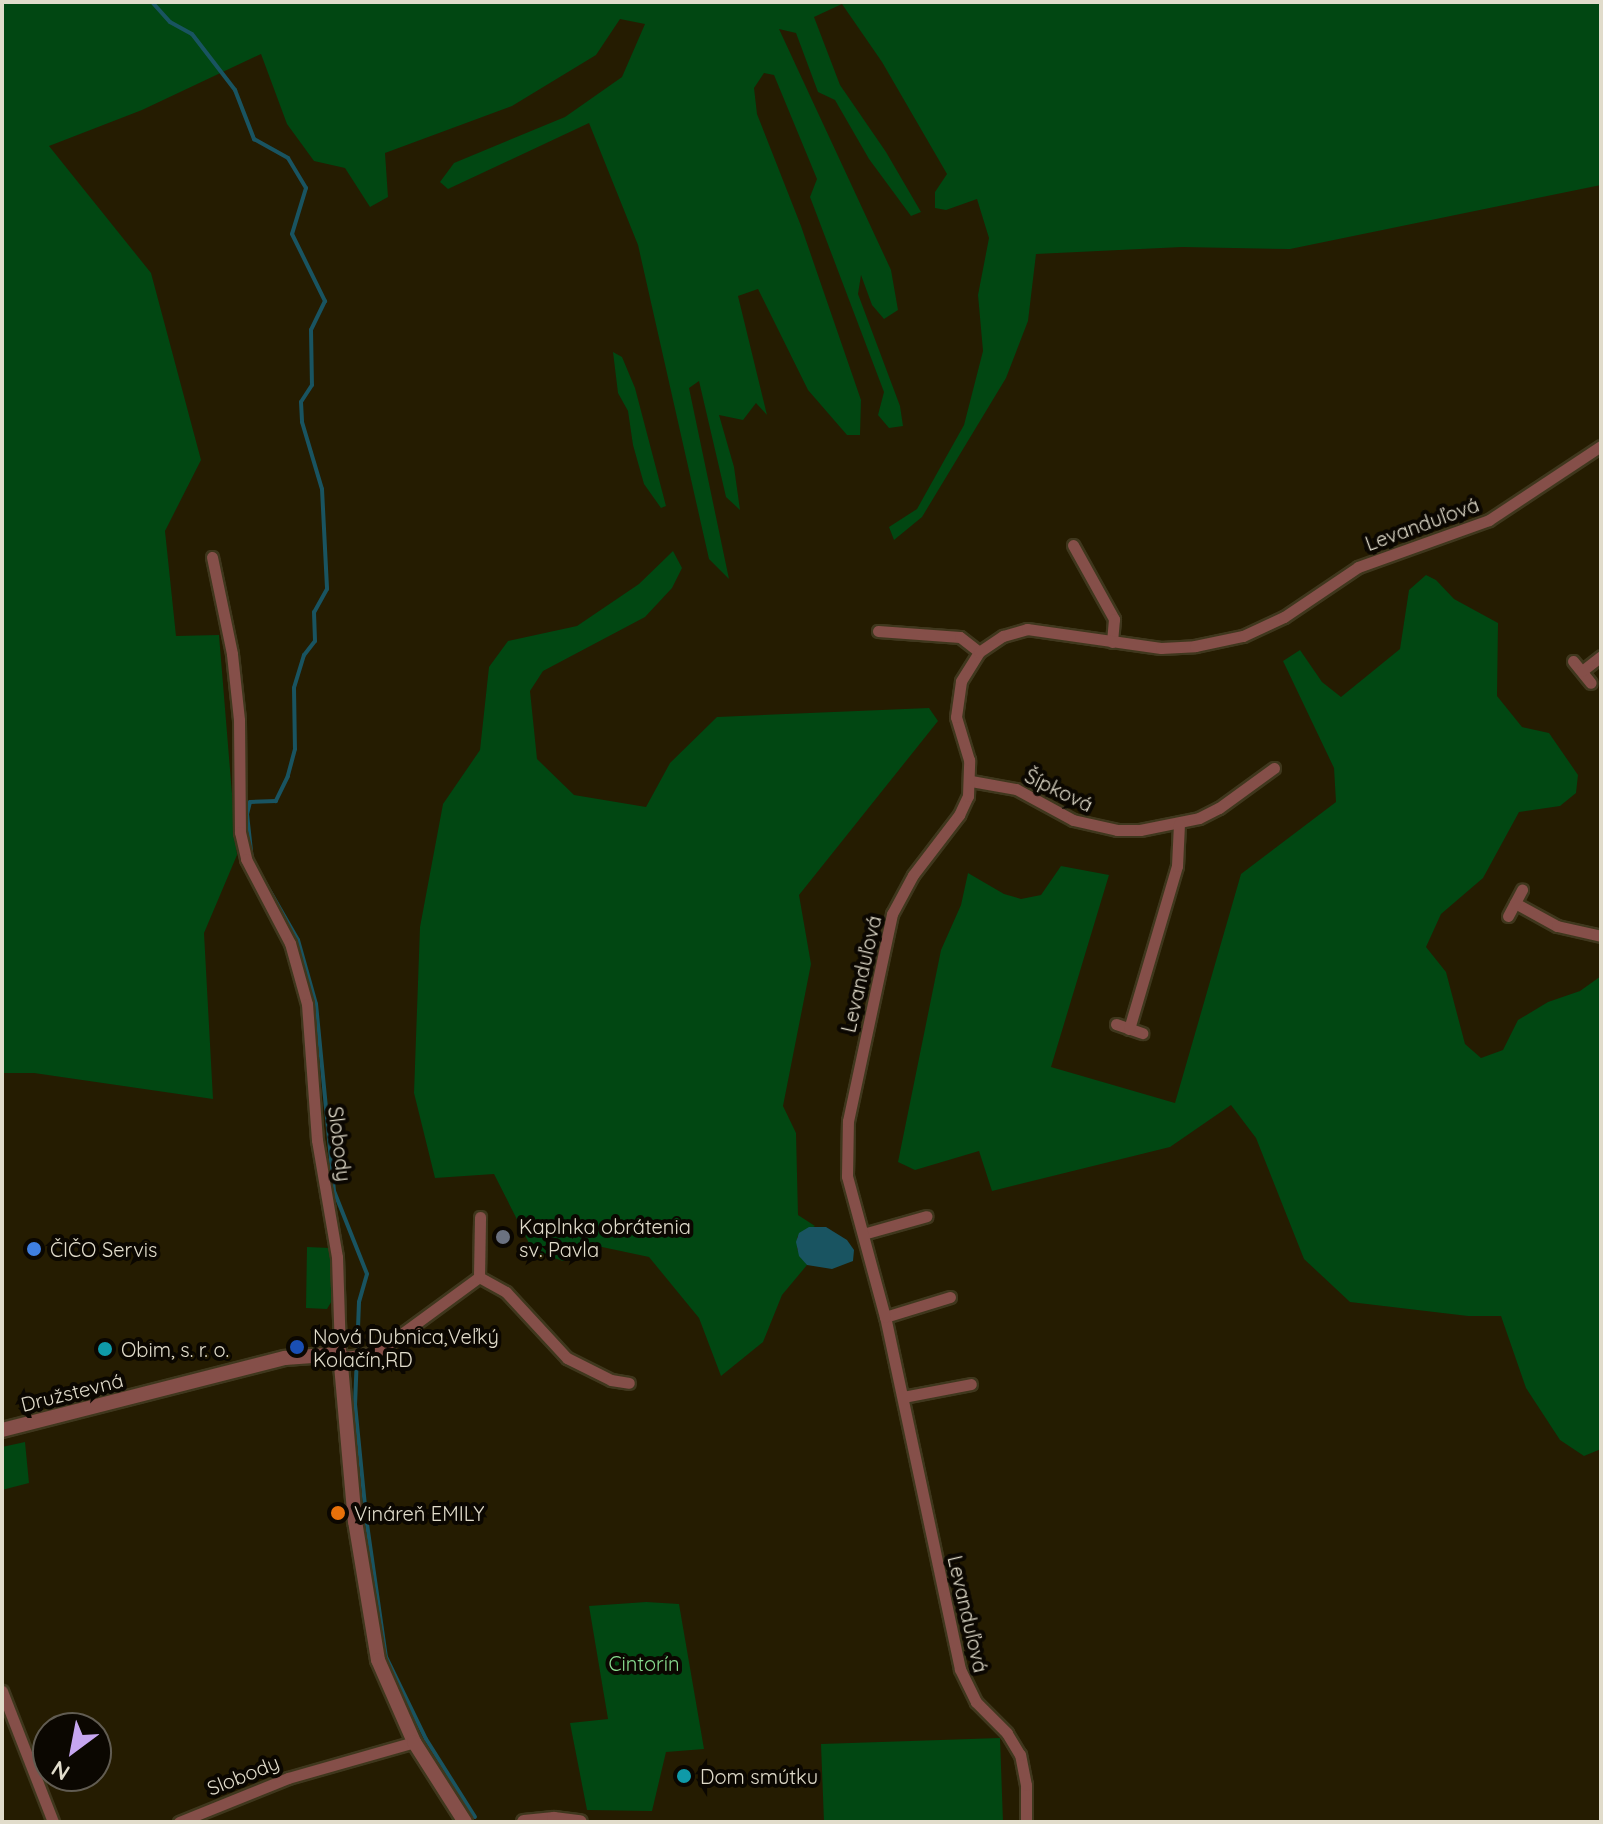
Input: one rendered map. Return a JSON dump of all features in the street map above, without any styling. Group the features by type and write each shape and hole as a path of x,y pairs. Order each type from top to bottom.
{"street":[{"name":"Levanduľová","path":"979,652 1003,636 1027,629 1112,642 1179,647 1243,636 1284,617 1358,567 1489,520 1601,446"},
{"path":"1073,545 1114,619 1112,642"},
{"name":"Slobody","path":"212,557 232,654 239,720 240,832 246,859 290,943 307,1004 317,1140 337,1257 349,1357 355,1521 370,1622 386,1680 414,1742 465,1822"},
{"path":"878,631 960,637 979,652 966,670 956,704 971,781"},
{"path":"1582,671 1601,656"},
{"path":"1573,661 1591,683"},
{"name":"Šípková","path":"971,781 1005,784 1056,813 1093,826 1140,830 1179,824 1219,808 1274,768"},
{"name":"Levanduľová","path":"971,781 959,815 901,895 885,938 846,1146 847,1176 885,1317 960,1669 976,1702 1007,1733 1020,1755 1026,1785 1026,1822"},
{"path":"1129,1029 1177,866 1179,824"},
{"path":"1508,916 1522,890"},
{"path":"1515,903 1557,926 1601,936"},
{"path":"1116,1024 1142,1033"},
{"path":"863,1234 927,1216"},
{"path":"480,1217 479,1277 506,1292 567,1358 611,1380 629,1383"},
{"name":"Družstevná","path":"2,1430 285,1358 349,1357 405,1335 479,1277"},
{"path":"885,1317 950,1297"},
{"path":"903,1397 971,1384"},
{"path":"2,1691 53,1822"},
{"name":"Slobody","path":"179,1822 288,1778 414,1742"},
{"path":"524,1822 554,1819 580,1822"}],"green space":[{"path":"2,2 1601,2 1601,185 1290,249 1182,247 1036,254 1028,321 1006,378 922,517 894,540 889,527 917,509 964,425 983,351 978,295 989,238 977,199 946,210 935,208 935,192 947,174 882,62 842,4 814,17 840,85 886,152 921,212 911,216 869,159 835,100 818,92 796,33 779,29 891,270 898,310 884,319 872,305 861,275 858,294 900,406 903,426 889,428 878,415 884,392 810,197 817,179 774,75 764,73 754,88 757,114 801,226 861,400 860,435 847,435 808,390 758,289 738,296 767,415 756,403 743,420 719,415 734,467 740,510 726,497 699,381 689,388 729,579 709,559 638,245 589,123 448,189 440,182 454,163 565,117 622,77 645,24 620,19 596,55 512,106 385,153 388,197 370,207 345,168 314,161 287,124 261,54 142,110 49,146 151,273 201,460 165,531 176,636 219,635 237,855 204,933 213,1099 34,1073 2,1073"},
{"path":"613,352 622,357 635,388 666,506 661,508 644,484 628,411 618,393"},
{"path":"673,551 682,568 672,588 645,617 543,671 530,691 537,759 574,795 646,807 670,763 717,717 929,708 938,721 799,895 811,964 783,1106 796,1133 798,1215 815,1226 797,1237 797,1249 807,1265 782,1295 763,1342 721,1376 699,1318 649,1257 602,1247 563,1261 533,1251 494,1174 435,1178 414,1093 420,927 443,804 480,750 489,667 508,641 577,626 639,584"},
{"path":"1426,575 1436,580 1454,599 1498,623 1497,696 1522,727 1549,733 1578,775 1576,793 1560,806 1519,812 1483,878 1441,914 1426,947 1446,972 1465,1044 1481,1058 1503,1050 1518,1020 1548,1002 1580,991 1601,976 1601,1449 1584,1456 1560,1440 1526,1388 1501,1316 1468,1316 1350,1302 1304,1259 1256,1138 1231,1105 1170,1147 992,1191 979,1151 915,1170 898,1162 941,950 961,905 968,873 1004,894 1021,899 1041,895 1061,866 1109,875 1051,1067 1175,1103 1241,874 1336,802 1334,768 1283,661 1300,650 1322,682 1341,697 1400,649 1409,590"},
{"path":"307,1247 330,1248 333,1299 327,1309 306,1308"},
{"path":"25,1442 29,1483 2,1490 2,1447"},
{"name":"Cintorín","path":"646,1602 679,1604 704,1749 666,1752 652,1811 587,1810 570,1723 608,1719 589,1606"},
{"path":"1000,1738 1003,1822 824,1822 821,1744"}],"water":[{"path":"809,1227 826,1227 847,1240 854,1250 853,1261 832,1269 807,1265 799,1256 796,1242 799,1233"}],"waterway":[{"path":"152,2 170,22 192,34 235,90 254,139 288,158 306,188 292,234 325,301 311,330 312,385 301,402 302,422 322,489 327,589 314,612 315,641 304,655 294,688 295,749 288,776 276,801 250,802 247,814 252,860 298,940 316,1004 334,1191 367,1274 359,1302 355,1404 366,1517 386,1657 426,1739 475,1817"}],"place":[{"name":"Kaplnka obrátenia sv. Pavla","path":"503,1237"},
{"name":"ČIČO Servis","path":"34,1249"},
{"name":"Nová Dubnica,Veľký Kolačín,RD","path":"297,1347"},
{"name":"Obim, s. r. o.","path":"105,1349"},
{"name":"Vináreň EMILY","path":"338,1513"},
{"name":"Dom smútku","path":"684,1776"}]}
